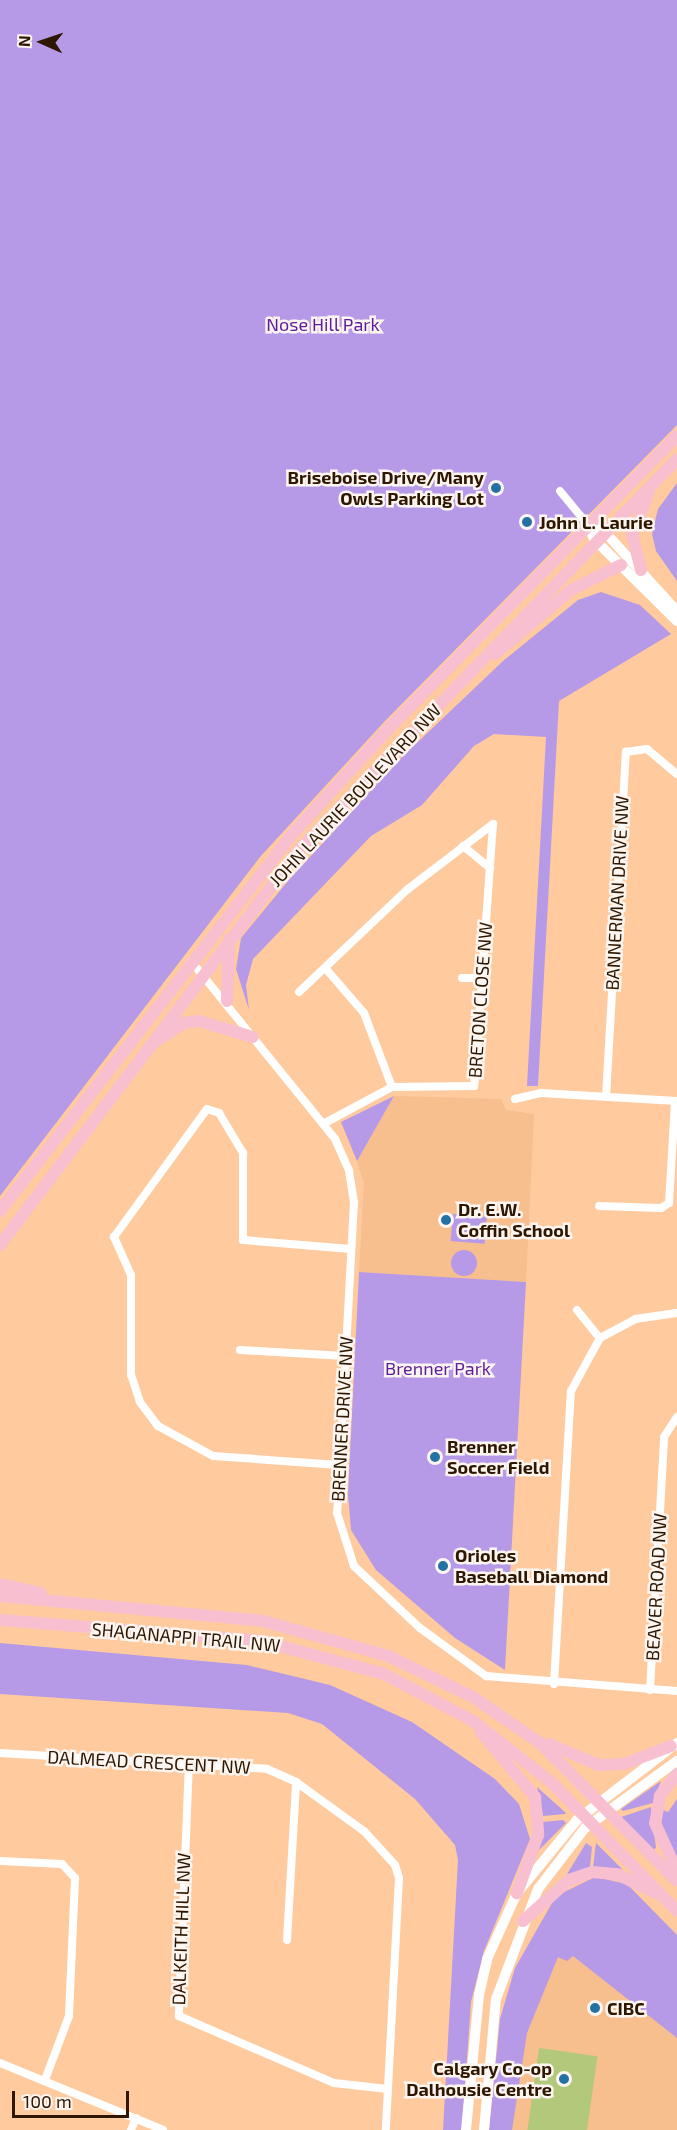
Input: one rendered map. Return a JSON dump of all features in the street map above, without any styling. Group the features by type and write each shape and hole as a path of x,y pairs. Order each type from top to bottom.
{"main road":[{"name":"JOHN LAURIE BOULEVARD NW","path":"0,1211 189,960 349,770 677,436"},
{"name":"JOHN LAURIE BOULEVARD NW","path":"0,1245 202,971 306,843 599,534 677,459"},
{"path":"641,570 632,535 638,512 661,475"},
{"path":"456,684 571,590 621,565"},
{"path":"228,1001 230,936"},
{"path":"149,1044 199,1020 253,1037"},
{"path":"0,1584 75,1600"},
{"name":"SHAGANAPPI TRAIL NW","path":"0,1596 75,1600 262,1621 360,1645 441,1680 514,1724 602,1805 677,1881"},
{"name":"SHAGANAPPI TRAIL NW","path":"0,1620 301,1648 384,1674 476,1724 589,1817 677,1911"},
{"path":"476,1724 535,1797 538,1835 517,1893"},
{"path":"514,1724 574,1759 599,1766 624,1764 674,1744"},
{"path":"677,1774 660,1796 655,1823 677,1872"},
{"path":"523,1921 569,1880 592,1872 617,1875 664,1898"}],"street":[{"path":"560,490 588,525 641,570 677,611"},
{"path":"599,534 621,565 677,621"},
{"name":"BANNERMAN DRIVE NW","path":"606,1097 626,752 630,747 647,749 677,774"},
{"name":"BRETON CLOSE NW","path":"299,992 326,969 408,889 492,824 484,978 474,1086 392,1087 323,1124"},
{"path":"463,846 490,867"},
{"name":"BRENNER DRIVE NW","path":"189,960 202,971 228,1001 253,1037 323,1124 350,1171 351,1249 339,1465 340,1535 354,1566 372,1588 474,1670 509,1681 677,1691"},
{"path":"326,969 364,1013 392,1087"},
{"path":"462,978 484,978"},
{"path":"516,1100 541,1093 676,1101 669,1203 661,1208 599,1206"},
{"path":"339,1465 213,1456 158,1426 140,1402 131,1376 130,1275 114,1237 207,1109 219,1113 243,1153 243,1240 351,1249"},
{"path":"577,1310 600,1338"},
{"path":"554,1684 569,1401 581,1365 600,1338 635,1319 677,1313"},
{"path":"240,1350 345,1356"},
{"name":"BEAVER ROAD NW","path":"650,1689 664,1437 677,1416"},
{"path":"466,2130 479,1995 487,1959 517,1893 589,1817 674,1744"},
{"name":"DALMEAD CRESCENT NW","path":"0,1753 189,1762 267,1769 296,1782 364,1831 399,1874 386,2130"},
{"path":"602,1805 677,1761"},
{"name":"DALKEITH HILL NW","path":"189,1762 179,2016 334,2083 388,2089"},
{"path":"287,1940 296,1782"},
{"path":"484,2130 496,1999 523,1921 562,1853 589,1817"},
{"path":"0,1861 62,1864 75,1878 69,2016 45,2080"},
{"path":"0,2063 163,2130"},
{"path":"131,2130 136,2118"}],"shaded area":[{"name":"Dr. E.W. Coffin School","path":"394,1096 501,1099 506,1110 534,1114 526,1282 359,1272 364,1183 357,1161"},
{"path":"556,1931 677,2030 677,2130 502,2130 519,2005"}],"green space":[{"name":"Nose Hill Park","path":"0,0 677,0 677,425 385,721 260,857 0,1196"},
{"path":"677,483 677,581 656,551 652,534 658,509"},
{"path":"601,592 640,605 671,634 559,701 538,1086 527,1086 546,737 494,734 474,746 422,805 371,836 253,959 246,985 249,1010 236,969 241,938 288,881 400,759 503,661 578,600"},
{"path":"394,1096 357,1161 341,1122"},
{"path":"453,1214 487,1217 485,1244 451,1241"},
{"path":"464,1250 473,1254 477,1263 473,1272 464,1276 455,1272 451,1263 455,1254"},
{"name":"Brenner Park","path":"359,1272 526,1282 505,1670 455,1638 376,1570 351,1530 348,1494"},
{"path":"0,1643 247,1665 330,1685 412,1722 495,1779 519,1804 530,1839 484,1951 471,2002 462,2130 443,2130 458,1860 455,1845 415,1799 322,1724 288,1713 0,1694"},
{"path":"661,1781 653,1803 623,1811 621,1809"},
{"path":"537,1787 566,1813 543,1816"},
{"path":"677,1799 677,1863 661,1837 661,1809 668,1812"},
{"path":"651,1807 656,1848 653,1850 621,1817"},
{"path":"563,1820 566,1823 537,1852 543,1822"},
{"path":"586,1843 592,1847 590,1867 564,1879"},
{"path":"596,1843 622,1869 619,1872 593,1867"},
{"path":"595,1877 627,1884 677,1935 677,2038 573,1956 567,1961 558,1957 527,2033 512,2130 489,2130 500,2019 515,1968 556,1896"}],"building":[{"name":"Calgary Co-op Dalhousie Centre","path":"539,2048 597,2056 587,2130 527,2130"}],"place":[{"name":"Briseboise Drive/Many Owls Parking Lot","path":"496,488"},
{"name":"John L. Laurie","path":"527,522"},
{"name":"Dr. E.W. Coffin School","path":"446,1220"},
{"name":"Brenner Soccer Field","path":"435,1457"},
{"name":"Orioles Baseball Diamond","path":"443,1566"},
{"name":"CIBC","path":"595,2008"},
{"name":"Calgary Co-op Dalhousie Centre","path":"564,2079"}]}
